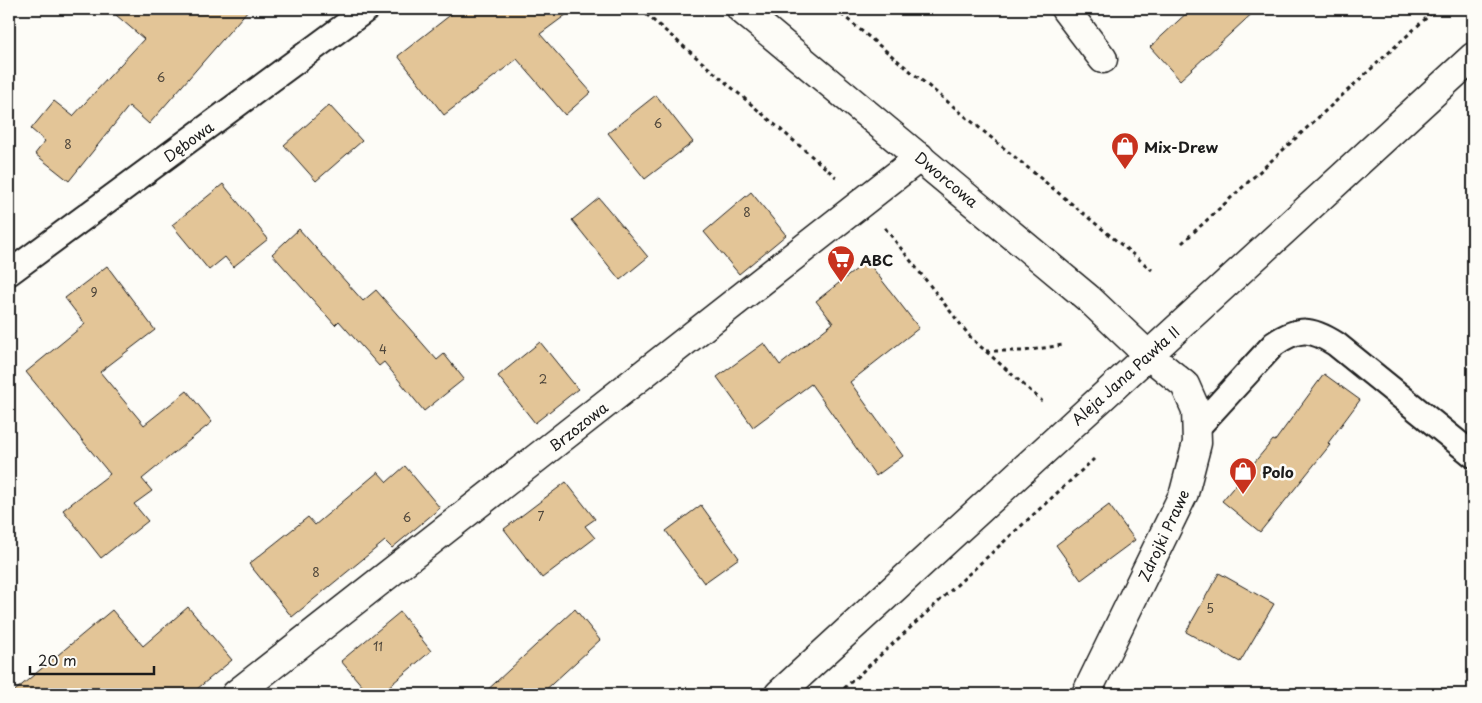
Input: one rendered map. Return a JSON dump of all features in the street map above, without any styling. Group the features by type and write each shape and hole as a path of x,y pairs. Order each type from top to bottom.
{"street":[{"name":"Dworcowa","path":"740,9 1089,299 1148,355"},
{"path":"1065,9 1104,59"},
{"name":"Aleja Jana Pawła II","path":"779,694 1473,57"},
{"name":"Brzozowa","path":"236,694 920,157"},
{"name":"Zdrojki Prawe","path":"1086,694 1184,493 1196,450 1198,427 1192,396 1185,385 1148,355"}],"lane":[{"name":"Dębowa","path":"9,274 368,9"},
{"path":"1198,427 1274,344 1288,334 1304,330 1320,334 1336,344 1473,456"}],"path":[{"path":"834,9 1152,270"},
{"path":"1182,242 1436,9"},
{"path":"986,351 1024,351 1063,345"},
{"path":"838,694 1094,459"}],"building":[{"path":"109,9 249,9 149,124 129,106 69,181 35,154 45,141 31,129 54,101 73,116 144,39"},
{"path":"458,9 574,9 540,34 591,92 565,115 517,59 444,115 398,56"},
{"path":"1191,9 1257,9 1180,80 1150,47"},
{"path":"656,95 693,142 645,179 608,133"},
{"path":"329,105 362,141 316,181 284,145"},
{"path":"223,184 268,239 233,267 225,257 209,270 172,225"},
{"path":"751,192 786,235 739,274 704,232"},
{"path":"599,198 648,257 620,280 572,220"},
{"path":"299,229 363,301 376,290 437,360 444,354 464,379 424,411 384,362 379,366 339,321 335,325 272,254"},
{"path":"867,261 919,328 850,382 903,456 876,476 811,384 753,427 717,377 764,343 780,365 833,323 816,301"},
{"path":"107,266 155,330 100,372 144,425 187,391 212,422 142,479 152,491 134,504 148,521 101,558 63,510 110,474 26,372 85,324 65,298"},
{"path":"540,342 578,389 535,423 498,376"},
{"path":"1324,374 1360,400 1328,443 1330,445 1260,532 1222,501 1273,440 1275,441"},
{"path":"405,466 440,508 392,548 385,541 292,617 249,564 308,517 315,525 378,472 387,482"},
{"path":"566,482 595,519 585,526 595,538 542,578 504,529"},
{"path":"701,505 739,558 704,583 666,531"},
{"path":"1109,505 1135,540 1081,580 1056,545"},
{"path":"1219,573 1274,604 1240,662 1186,632"},
{"path":"188,607 232,660 191,694 11,694 112,610 143,646"},
{"path":"575,609 600,640 541,694 483,694"},
{"path":"400,612 431,651 380,694 369,694 341,661"}],"place":[{"name":"Mix-Drew","path":"1125,170"},
{"name":"ABC","path":"841,283"},
{"name":"Polo","path":"1243,495"}]}
